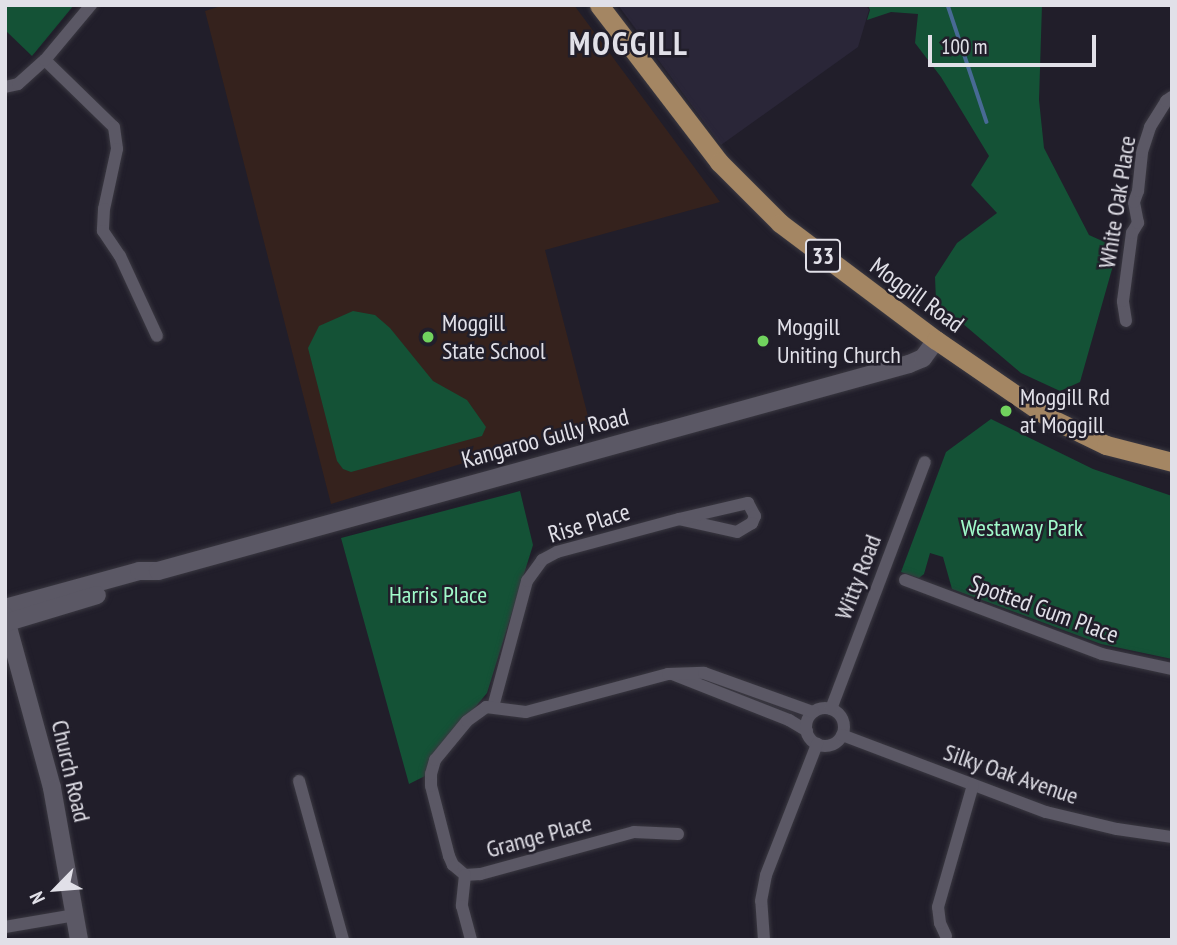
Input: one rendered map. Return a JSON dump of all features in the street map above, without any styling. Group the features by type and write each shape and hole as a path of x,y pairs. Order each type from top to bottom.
{"main road":[{"name":"Moggill Road","path":"599,5 730,175 779,223 1017,397 1079,433 1131,453 1172,462"},
{"name":"Kangaroo Gully Road","path":"6,617 143,581 158,571 909,364 923,358 936,340"},
{"name":"Church Road","path":"6,617 52,788 79,940"}],"street":[{"path":"5,87 18,84 45,60 91,5"},
{"path":"45,60 114,127 117,149 104,209 103,231 120,256 157,336"},
{"name":"White Oak Place","path":"1126,321 1124,301 1132,233 1138,223 1134,202 1138,191 1142,152 1150,127 1166,101 1172,97"},
{"name":"Witty Road","path":"831,709 925,462"},
{"name":"Rise Place","path":"493,707 527,581 542,560 557,552 679,519 748,503 755,516 746,529 737,531 679,519"},
{"name":"Spotted Gum Place","path":"905,580 1102,654 1172,669"},
{"path":"493,707 526,712 672,674 704,673 813,712"},
{"path":"672,674 789,720 807,731 817,744"},
{"name":"Grange Place","path":"493,707 486,707 475,713 435,760 431,774 430,786 449,856 453,865 465,875 480,874 634,832 678,834"},
{"path":"807,731 807,722 813,712 821,708 831,709 841,717 842,735 834,743 817,744"},
{"name":"Silky Oak Avenue","path":"842,735 1045,812 1117,830 1172,837"},
{"path":"764,940 761,901 766,875 817,744"},
{"path":"299,781 343,940"},
{"path":"946,936 940,923 938,907 973,785"},
{"path":"465,875 462,906 471,940"},
{"path":"5,927 75,915"}],"shaded area":[{"name":"Moggill State School","path":"224,5 574,5 720,202 545,250 590,424 331,504 205,11"},
{"path":"618,5 866,5 869,10 858,47 721,145"}],"green space":[{"path":"5,5 74,5 32,56 5,30"},
{"path":"868,5 1042,5 1039,100 1044,148 1089,235 1118,248 1080,382 1060,391 1021,373 936,301 935,277 957,243 997,213 971,185 989,156 941,77 915,43 918,14 891,12 867,20 870,10"},
{"path":"353,311 375,315 390,328 433,381 467,400 486,427 482,436 351,472 343,469 337,461 308,348 319,326"},
{"name":"Westaway Park","path":"991,419 1093,469 1172,496 1172,659 1101,644 952,589 943,557 930,553 924,574 919,578 901,572 946,452"},
{"name":"Harris Place","path":"520,491 533,545 487,693 429,763 425,776 409,784 341,538"}],"waterway":[{"path":"948,5 987,122"}],"place":[{"name":"Moggill State School","path":"428,337"},
{"name":"Moggill Uniting Church","path":"763,341"},
{"name":"Moggill Rd at Moggill","path":"1006,411"}],"district":[{"name":"MOGGILL","path":"629,43"}]}
